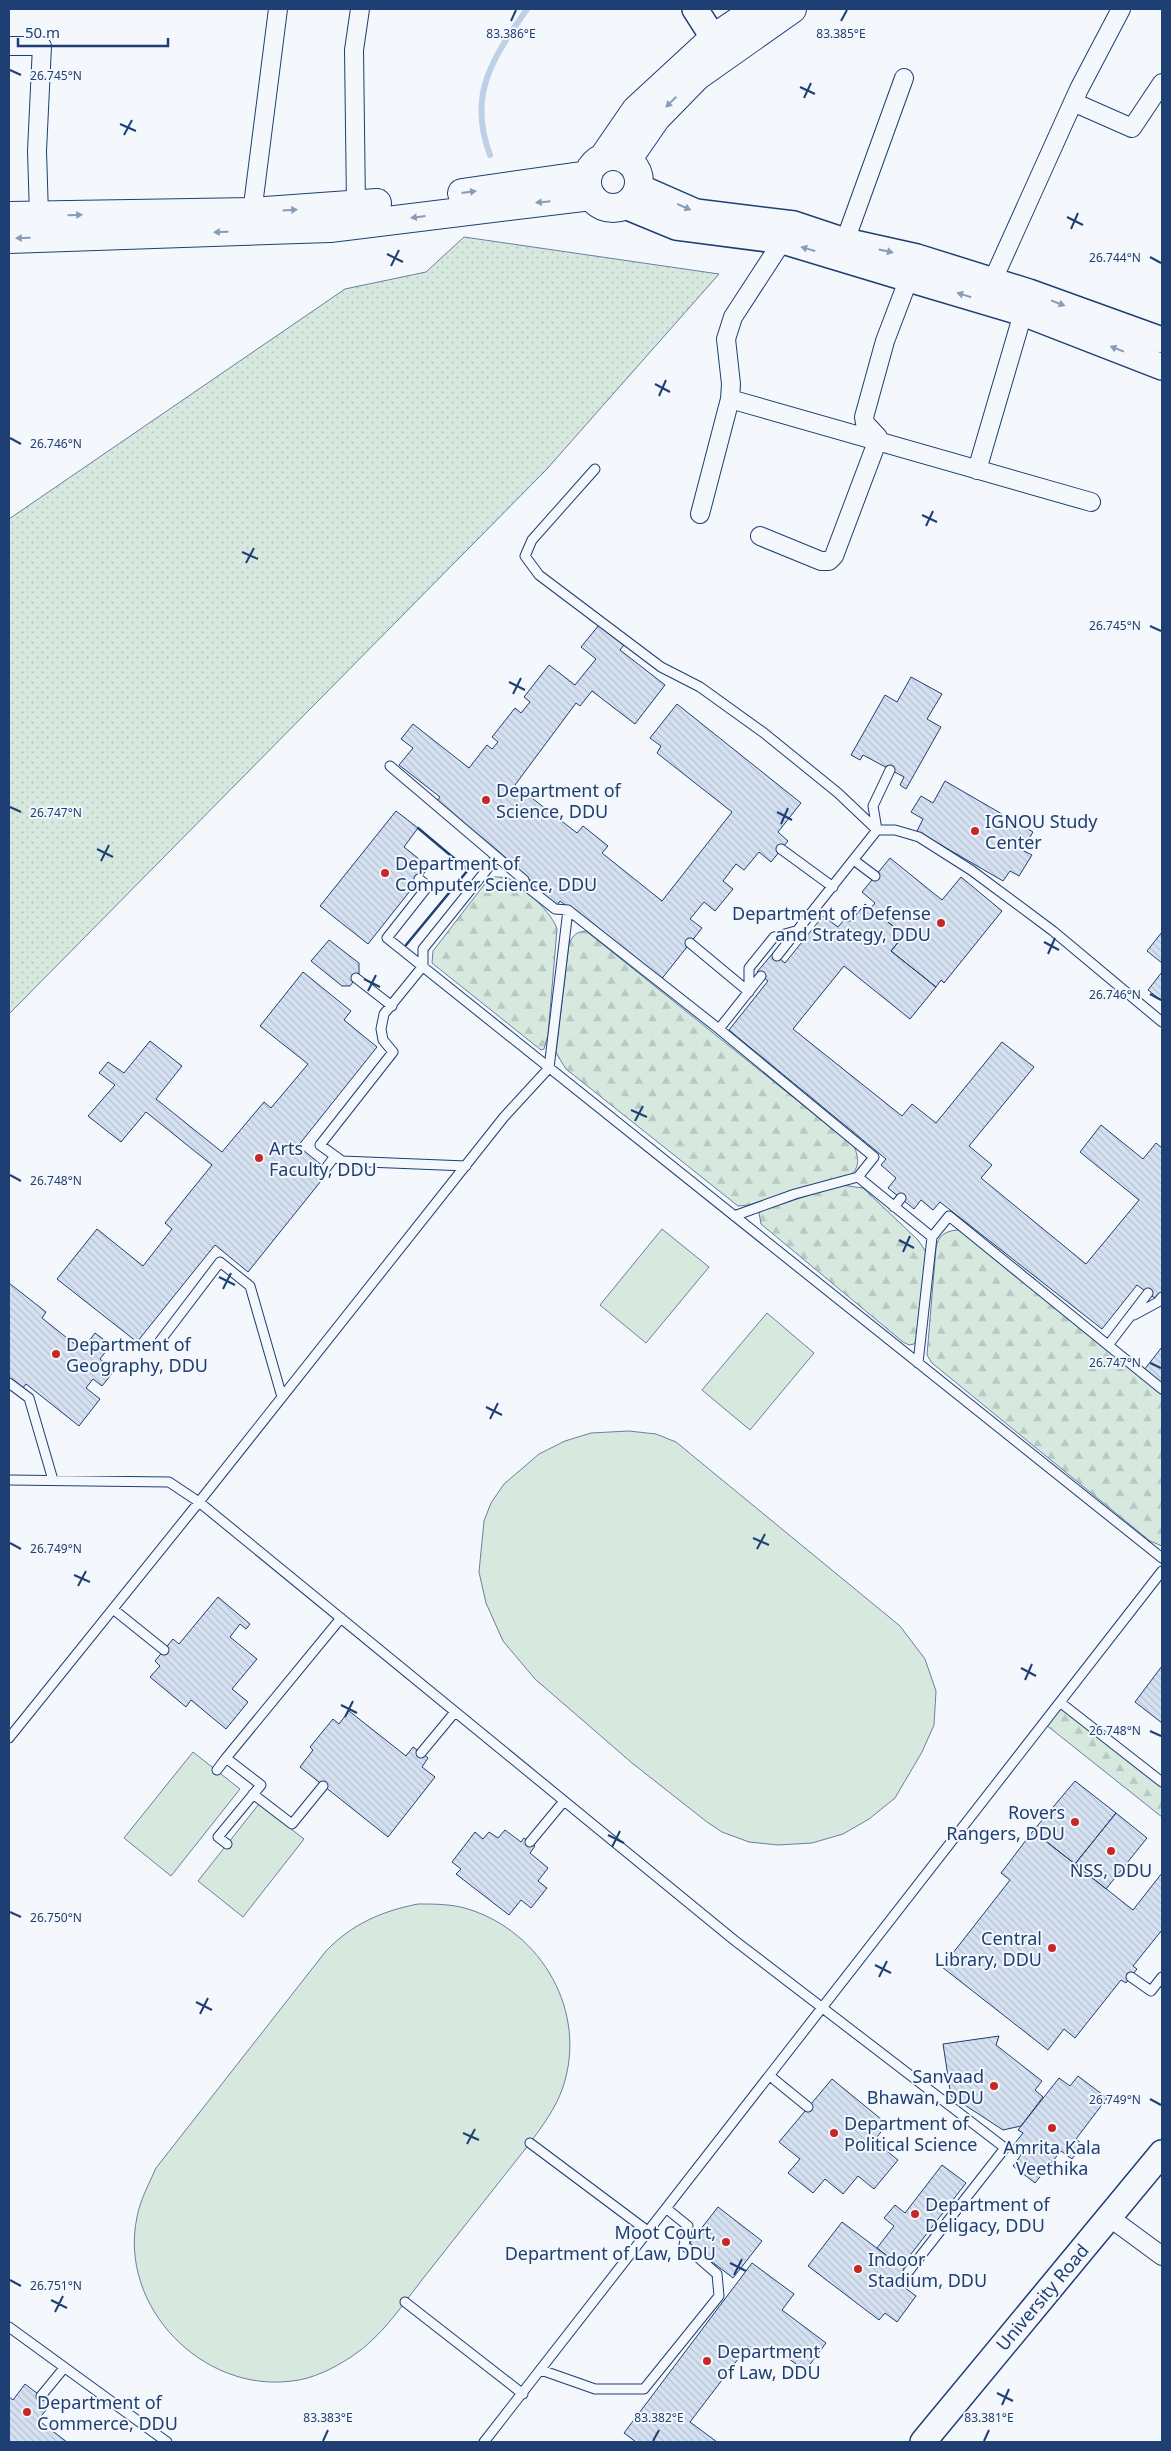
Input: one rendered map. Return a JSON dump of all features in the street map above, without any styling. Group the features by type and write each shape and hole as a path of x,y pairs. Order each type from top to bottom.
{"main road":[{"path":"695,9 719,47"},
{"path":"9,216 39,215 251,222 330,228 602,172 697,76 719,47 772,12"},
{"path":"9,238 150,233 251,222 602,172 637,171 632,196"},
{"path":"602,172 601,206 608,208 632,196 788,233 913,268 1026,303 1162,340"},
{"path":"788,233 845,241 913,268 992,282 1026,303 1162,367"},
{"name":"University Road","path":"923,2442 1162,2153"}],"street":[{"path":"251,222 278,9"},
{"path":"356,206 354,50 360,9"},
{"path":"992,282 1073,102 1122,9"},
{"path":"9,46 42,46 38,151 39,215"},
{"path":"845,241 904,78"},
{"path":"1073,102 1132,128 1162,83"},
{"path":"700,514 730,399 727,330 733,317 788,233"},
{"path":"760,536 821,560 829,561 834,556 877,442 876,432 868,427 864,417 885,341 913,268"},
{"path":"977,470 1026,303"},
{"path":"730,399 1090,502"},
{"path":"1109,2217 1162,2256"}],"lane":[{"path":"595,469 532,540 525,556 539,575 661,667 700,687 764,733 838,793 877,830 895,830 919,838 958,859 1053,931 1162,1022"},
{"path":"390,766 524,880 526,886 555,909 568,910 719,1029 874,1157 858,1177 795,1194 734,1216"},
{"path":"777,956 877,830 873,806 890,770"},
{"path":"781,850 833,887"},
{"path":"466,1166 342,1161 320,1145 393,1052 383,1040 384,1014 423,966 423,949 496,858"},
{"path":"855,860 875,876"},
{"path":"419,879 428,886 387,938 1162,1558"},
{"path":"9,1736 199,1502 504,1117 549,1068 568,910"},
{"path":"748,992 749,968 774,937 799,930"},
{"path":"690,943 748,992"},
{"path":"719,1029 761,976"},
{"path":"356,978 392,1006"},
{"path":"326,1168 335,1156"},
{"path":"858,1177 932,1237"},
{"path":"894,1207 901,1198"},
{"path":"918,1363 932,1237 949,1216 1109,1344 1162,1389"},
{"path":"160,1341 220,1262 250,1286 282,1397"},
{"path":"238,1276 244,1269"},
{"path":"1109,1344 1148,1293"},
{"path":"1129,1318 1158,1302 1162,1297"},
{"path":"9,1382 29,1398 53,1480"},
{"path":"9,1480 169,1482 199,1502 734,1940 822,2009 960,2108 1005,2148 944,2219 908,2272"},
{"path":"484,2442 1162,1571"},
{"path":"113,1609 164,1650"},
{"path":"216,1770 341,1618"},
{"path":"1060,1703 1162,1782"},
{"path":"421,1753 455,1712"},
{"path":"226,1758 260,1785 218,1837 227,1844"},
{"path":"253,1794 291,1826 323,1786"},
{"path":"530,1842 564,1801"},
{"path":"1131,1977 1151,1990 1162,1977"},
{"path":"770,2076 808,2107"},
{"path":"530,2143 649,2232"},
{"path":"541,2370 596,2389 644,2389 689,2339 719,2296 717,2274 708,2262 684,2245 688,2226 667,2209"},
{"path":"405,2302 522,2394"},
{"path":"9,2327 167,2442"},
{"path":"41,2396 64,2368"}],"green space":[{"path":"464,237 719,274 546,470 9,1014 9,519 345,289 426,272"},
{"path":"494,877 508,878 523,888 550,916 557,929 548,1035 544,1049 541,1050 432,963 433,951 487,881"},
{"path":"586,931 854,1146 858,1162 853,1173 850,1176 749,1205 738,1206 566,1069 556,1053 569,944 575,934"},
{"path":"841,1185 863,1188 918,1240 926,1252 918,1339 914,1344 909,1345 903,1342 761,1224 759,1213 763,1210"},
{"path":"662,1229 709,1267 646,1343 600,1305"},
{"path":"957,1230 966,1233 991,1252 1162,1395 1162,1546 1150,1541 932,1363 927,1355 936,1248 938,1240 943,1235"},
{"path":"767,1313 814,1353 750,1430 702,1390"},
{"path":"629,1431 656,1434 676,1442 900,1626 925,1659 936,1691 934,1725 922,1752 895,1798 869,1819 843,1834 812,1843 778,1845 749,1842 722,1832 632,1763 535,1679 503,1641 486,1603 479,1572 484,1521 491,1503 504,1484 539,1454 565,1441 591,1433"},
{"path":"1061,1703 1162,1782 1162,1817 1045,1724"},
{"path":"193,1752 240,1789 171,1876 124,1838"},
{"path":"259,1804 304,1839 243,1917 198,1881"},
{"path":"418,1904 462,1907 494,1920 518,1936 537,1956 553,1978 563,2004 569,2031 569,2059 560,2095 549,2116 530,2143 391,2320 362,2349 330,2369 300,2380 259,2381 228,2373 199,2358 174,2337 154,2312 141,2282 135,2250 137,2217 142,2198 156,2168 326,1951 346,1933 368,1920 392,1910"}],"building":[{"name":"Department of Science, DDU","path":"599,625 624,645 620,650 665,685 635,724 592,691 580,706 576,703 515,785 577,833 583,826 608,846 602,853 662,901 732,812 657,753 661,746 650,738 677,704 801,803 778,832 788,841 771,862 759,852 744,870 736,864 723,881 733,889 715,911 704,902 690,919 702,928 660,981 560,901 556,907 531,887 534,883 435,804 440,797 399,765 413,748 401,739 413,724 469,768 487,745 492,749 498,742 492,737 515,708 521,713 530,702 524,697 549,665 575,685 596,659 581,647"},
{"path":"911,677 942,694 927,719 941,727 906,789 900,785 904,777 863,755 860,760 851,755 885,695 897,702"},
{"name":"IGNOU Study Center","path":"945,781 1033,832 1022,850 1032,855 1019,876 1010,871 1003,881 917,831 923,819 911,812 921,796 933,803"},
{"name":"Department of Computer Science, DDU","path":"396,811 418,828 404,847 429,867 368,944 320,906"},
{"name":"Department of Defense and Strategy, DDU","path":"890,858 942,900 961,877 1002,911 944,983 941,980 936,987 891,951 904,935 871,908 875,903 862,892"},
{"path":"865,904 904,935 891,951 936,987 910,1019 844,966 793,1029 902,1116 912,1104 936,1123 1002,1042 1034,1067 969,1146 992,1165 981,1178 1086,1264 1139,1200 1080,1152 1101,1125 1143,1159 1156,1143 1162,1148 1162,1291 1156,1299 1137,1285 1102,1329 940,1202 933,1210 921,1200 914,1209 888,1188 896,1178 881,1165 886,1159 729,1030 768,981 757,972 773,953 785,963 823,916 838,927 843,921 851,921"},
{"path":"1162,932 1162,963 1147,951"},
{"path":"329,940 359,963 359,974 350,986 342,986 311,961"},
{"name":"Arts Faculty, DDU","path":"303,972 351,1011 344,1020 377,1047 298,1146 329,1171 248,1272 215,1245 137,1342 57,1279 97,1229 143,1266 172,1229 165,1223 212,1165 146,1112 121,1142 88,1116 115,1085 99,1073 108,1062 124,1073 150,1041 182,1066 156,1099 222,1152 264,1102 271,1108 308,1064 260,1026"},
{"path":"1162,972 1162,1001 1148,990"},
{"name":"Department of Geography, DDU","path":"9,1283 46,1312 42,1318 82,1350 95,1333 111,1345 100,1359 114,1371 102,1386 93,1379 86,1388 100,1399 79,1426 26,1384 21,1390 9,1380"},
{"path":"1162,1347 1162,1384 1144,1370"},
{"path":"218,1597 250,1624 246,1629 240,1624 230,1637 257,1659 232,1689 248,1702 226,1729 191,1700 186,1707 150,1677 160,1666 155,1661 173,1639 179,1644"},
{"path":"1162,1666 1162,1723 1135,1702"},
{"path":"349,1711 406,1756 413,1747 428,1758 422,1767 435,1777 388,1837 300,1767 313,1750 310,1747 333,1719 339,1724"},
{"name":"Rovers Rangers, DDU","path":"1075,1781 1116,1813 1075,1864 1033,1831"},
{"name":"NSS, DDU","path":"1116,1813 1147,1838 1106,1889 1075,1864"},
{"path":"505,1830 521,1842 524,1838 535,1846 530,1853 548,1868 538,1881 547,1888 531,1908 521,1900 509,1915 456,1874 461,1869 452,1862 475,1832 483,1839 489,1832 498,1838"},
{"name":"Central Library, DDU","path":"1033,1831 1133,1910 1162,1873 1162,1930 1133,1966 1137,1969 1126,1983 1121,1980 1075,2038 1064,2029 1048,2050 942,1967 1010,1880 1001,1873"},
{"name":"Sanvaad Bhawan, DDU","path":"999,2036 996,2045 1042,2081 1035,2090 1043,2097 1021,2126 1003,2130 951,2096 943,2044"},
{"name":"Amrita Kala Veethika","path":"1078,2076 1107,2098 1076,2139 1083,2145 1072,2159 1061,2151 1035,2183 1013,2166 1021,2155 1011,2148 1023,2133 1018,2130 1059,2078 1070,2086"},
{"name":"Department of Political Science","path":"832,2079 887,2124 874,2141 898,2160 874,2189 858,2176 843,2194 825,2179 813,2193 788,2173 800,2159 779,2142"},
{"name":"Department of Deligacy, DDU","path":"942,2165 966,2183 901,2267 877,2248 894,2226 884,2218 895,2205 905,2213"},
{"name":"Moot Court, Department of Law, DDU","path":"718,2207 762,2241 733,2278 689,2244"},
{"name":"Indoor Stadium, DDU","path":"842,2222 914,2276 905,2288 916,2296 897,2322 885,2313 879,2320 808,2266"},
{"name":"Department of Law, DDU","path":"752,2263 794,2294 782,2310 826,2343 805,2371 772,2346 766,2352 755,2352 748,2346 690,2422 717,2442 636,2442 624,2433"},
{"name":"Department of Commerce, DDU","path":"25,2384 51,2404 38,2420 67,2442 9,2442 9,2397 13,2400"}],"waterway":[{"path":"490,155 481,113 487,78 494,61 527,9"}],"wall":[{"path":"406,945 468,870 418,828"}],"place":[{"name":"Department of Science, DDU","path":"486,800"},
{"name":"IGNOU Study Center","path":"975,831"},
{"name":"Department of Computer Science, DDU","path":"385,873"},
{"name":"Department of Defense and Strategy, DDU","path":"941,923"},
{"name":"Arts Faculty, DDU","path":"259,1158"},
{"name":"Department of Geography, DDU","path":"56,1354"},
{"name":"Rovers Rangers, DDU","path":"1075,1822"},
{"name":"NSS, DDU","path":"1111,1851"},
{"name":"Central Library, DDU","path":"1052,1948"},
{"name":"Sanvaad Bhawan, DDU","path":"994,2086"},
{"name":"Amrita Kala Veethika","path":"1052,2128"},
{"name":"Department of Political Science","path":"834,2133"},
{"name":"Department of Deligacy, DDU","path":"915,2214"},
{"name":"Moot Court, Department of Law, DDU","path":"726,2242"},
{"name":"Indoor Stadium, DDU","path":"858,2269"},
{"name":"Department of Law, DDU","path":"707,2361"},
{"name":"Department of Commerce, DDU","path":"27,2412"}]}
